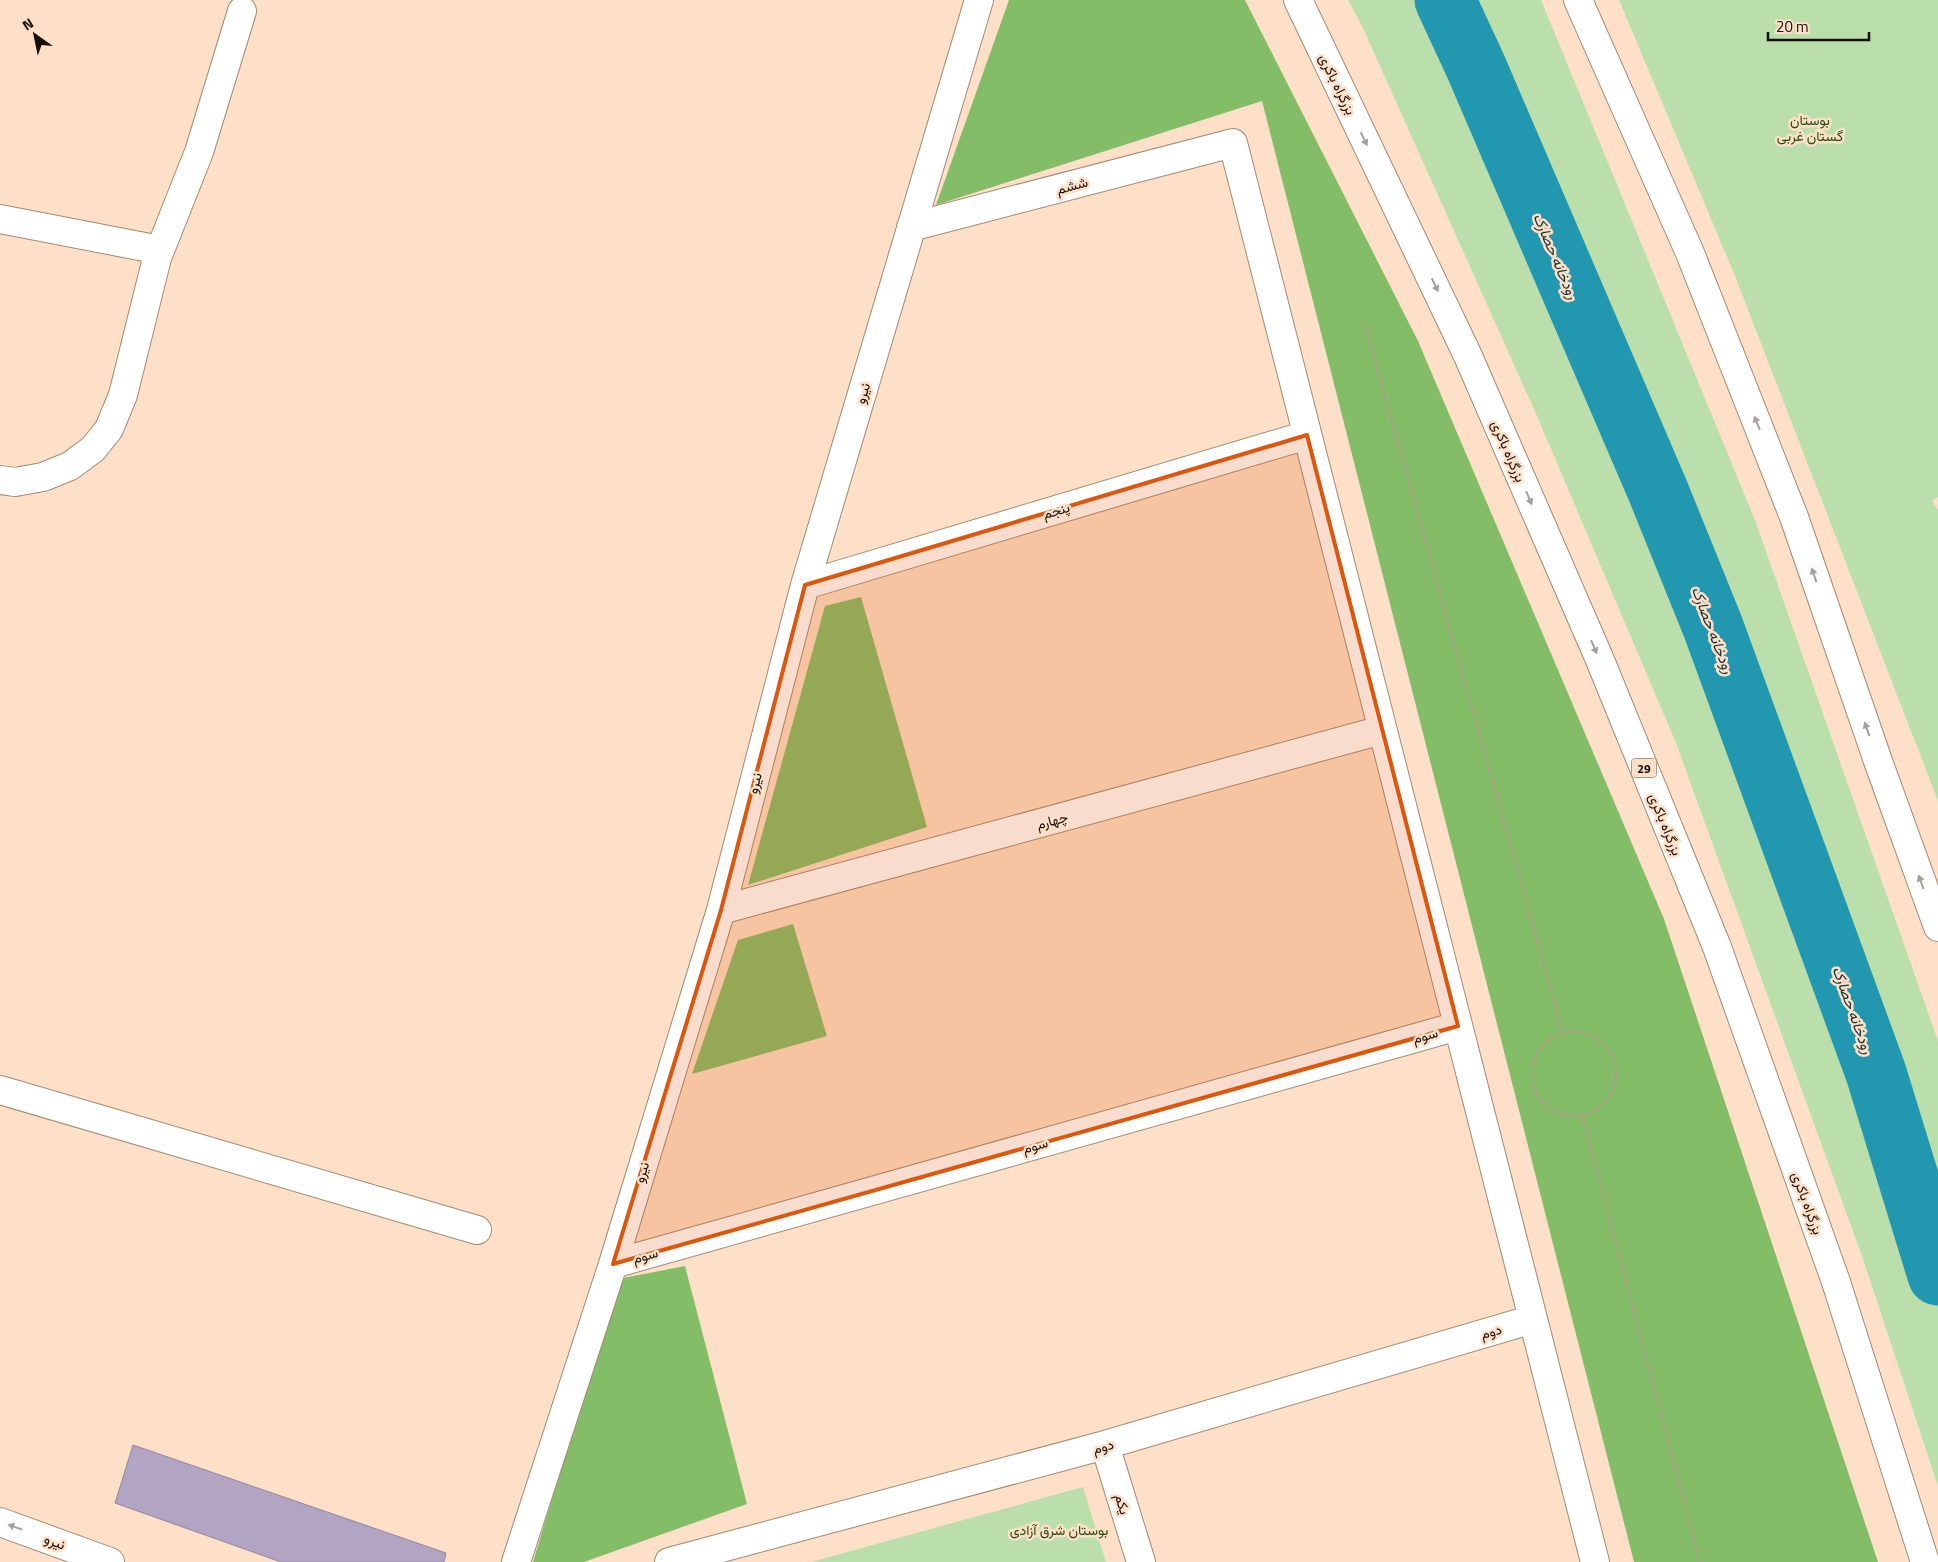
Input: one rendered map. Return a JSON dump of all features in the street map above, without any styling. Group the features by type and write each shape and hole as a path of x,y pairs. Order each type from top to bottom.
{"main road":[{"name":"نیرو","path":"516,1562 613,1264 721,910 805,586 979,0"},
{"name":"بزرگراه باکری","path":"1298,0 1468,356 1600,660 1717,947 1836,1282 1925,1562"},
{"path":"1578,0 1690,253 1794,517 1878,761 1938,927"},
{"path":"0,480 15,482 43,477 70,466 93,449 109,429 122,395 160,250 198,152 242,11"},
{"name":"ششم","path":"911,227 1232,143 1307,435"},
{"path":"0,219 160,250"},
{"path":"1307,435 1595,1562"},
{"name":"پنجم","path":"805,586 1307,435"},
{"name":"چهارم","path":"721,910 1382,730"},
{"name":"سوم","path":"613,1264 1458,1026"},
{"path":"0,1090 477,1230"},
{"name":"دوم","path":"669,1562 1105,1446 1533,1319"},
{"name":"یکم","path":"1105,1446 1141,1562"},
{"name":"نیرو","path":"0,1522 110,1562"}],"path":[{"path":"1365,325 1563,1033"},
{"path":"1576,1031 1602,1041 1610,1051 1616,1064 1617,1078 1613,1091 1595,1111 1582,1115 1568,1116 1554,1111 1543,1102 1535,1090 1532,1076 1534,1062 1540,1049 1550,1039 1563,1033 1576,1031"},
{"path":"1582,1115 1700,1562"}],"highlighted area":[{"path":"1307,435 1458,1026 613,1264 721,910 805,585"}],"green space":[{"path":"1009,0 1245,0 1418,341 1664,919 1878,1562 1634,1562 1262,101 936,205"},
{"path":"1348,0 1541,0 1755,520 1938,1041 1938,1486 1863,1259 1676,743 1537,416 1362,26"},
{"name":"بوستان گستان غربی","path":"1619,0 1938,0 1938,497 1932,501 1938,510 1938,801 1735,276"},
{"path":"861,597 927,827 748,885 825,606"},
{"path":"793,924 827,1036 692,1074 738,940"},
{"path":"685,1266 747,1504 584,1562 533,1562 618,1279"},
{"name":"بوستان شرق آزادی","path":"1083,1487 1106,1562 811,1562"}],"building":[{"path":"133,1445 446,1553 444,1562 281,1562 115,1503"}],"waterway":[{"name":"رودخانه حصارک","path":"1445,0 1476,67 1658,491 1713,627 1876,1073 1938,1275"}]}
